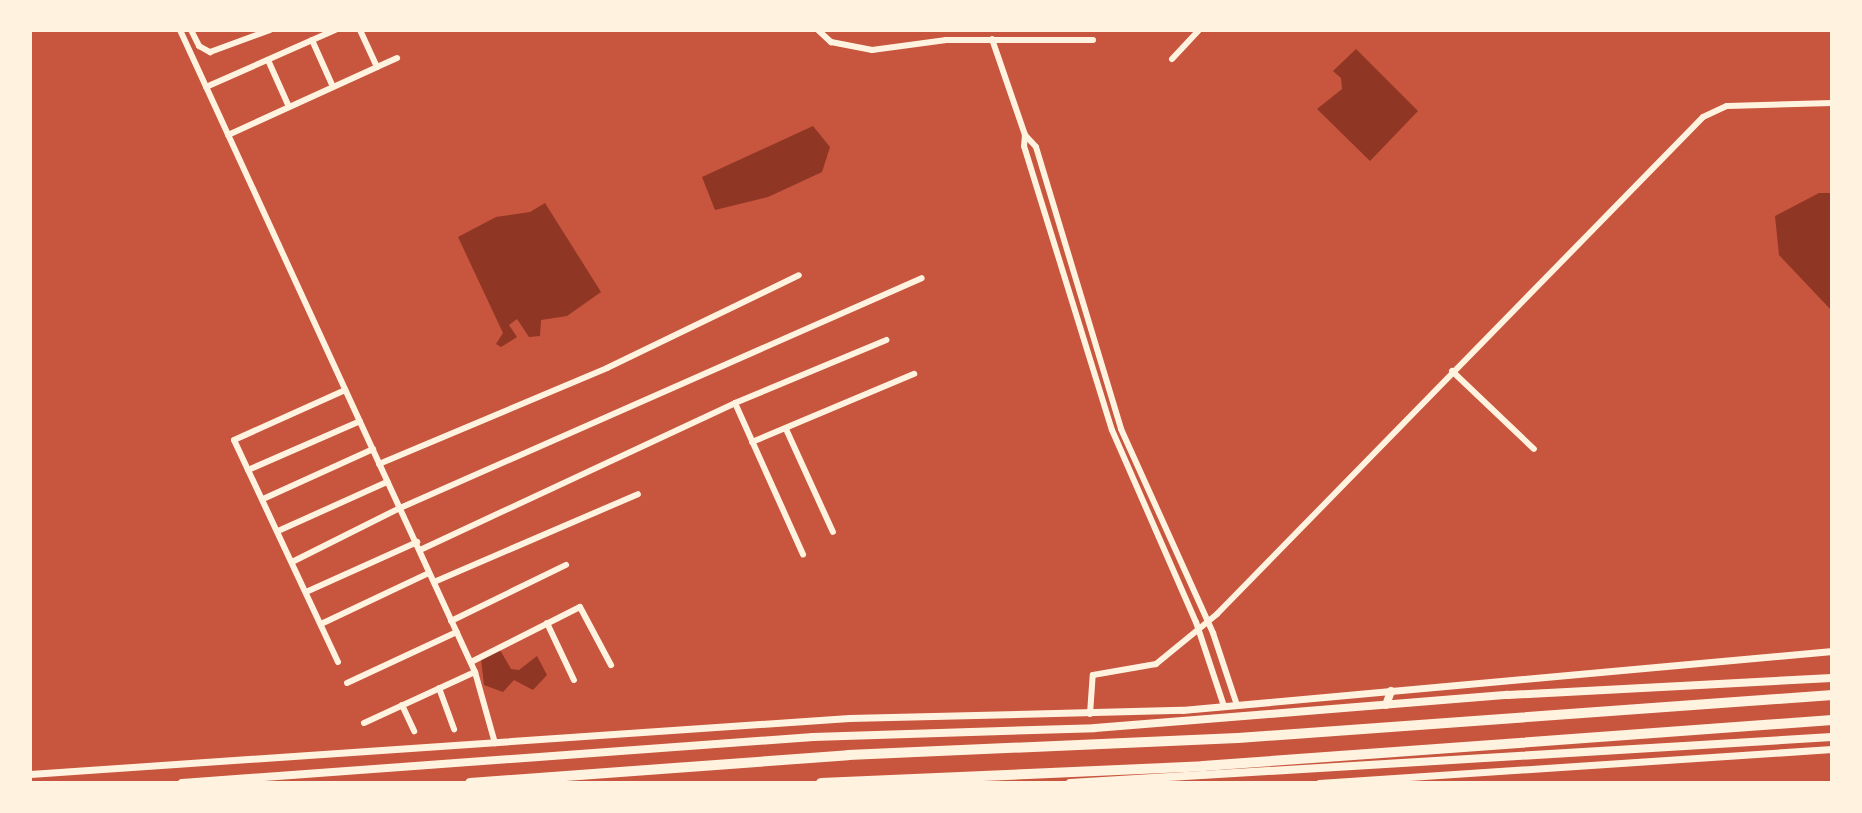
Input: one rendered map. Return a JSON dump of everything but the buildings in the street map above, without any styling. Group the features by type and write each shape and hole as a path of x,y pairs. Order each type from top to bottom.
{"highway":[{"path":"470,783 848,755 1238,738 1832,695"},
{"path":"821,783 1203,766 1832,720"}],"main road":[{"path":"182,783 813,737 1095,728 1478,698 1832,678"},
{"path":"1386,705 1391,691"},
{"path":"1070,783 1832,737"}],"street":[{"path":"180,30 471,662 495,743"},
{"path":"191,30 199,46 210,52 270,30"},
{"path":"206,87 335,30"},
{"path":"360,30 377,67"},
{"path":"818,30 831,42 872,50 992,39 1093,40"},
{"path":"1172,59 1199,30"},
{"path":"992,39 1025,135 1036,147 1143,486 1207,621 1237,705"},
{"path":"312,40 333,87"},
{"path":"228,135 397,58"},
{"path":"268,60 289,107"},
{"path":"1090,714 1093,675 1156,664 1199,629 1715,108 1832,103"},
{"path":"1025,135 1024,146 1130,478 1199,629 1224,706"},
{"path":"379,464 607,368 799,275"},
{"path":"292,562 400,508 922,278"},
{"path":"1077,316 1087,314"},
{"path":"420,550 735,403 886,340"},
{"path":"1452,371 1534,449"},
{"path":"752,442 914,374"},
{"path":"338,662 236,438 345,390"},
{"path":"735,403 803,554"},
{"path":"248,470 360,421"},
{"path":"786,429 833,532"},
{"path":"263,499 373,449"},
{"path":"278,531 387,482"},
{"path":"434,582 638,494"},
{"path":"306,592 417,542"},
{"path":"451,621 566,565"},
{"path":"321,624 429,573"},
{"path":"471,662 580,607 611,665"},
{"path":"547,623 574,680"},
{"path":"347,683 457,632"},
{"path":"30,774 849,718 1090,714 1224,706 1832,651"},
{"path":"364,723 475,672"},
{"path":"439,688 454,729"},
{"path":"402,705 414,731"},
{"path":"1319,783 1832,749"}],"shaded area":[{"path":"1356,49 1418,111 1370,161 1317,109 1342,89 1341,78 1333,71"},
{"path":"813,126 830,147 822,172 768,197 715,210 702,177"},
{"path":"1819,193 1832,193 1832,311 1779,255 1775,216"},
{"path":"545,203 601,292 567,316 541,320 540,336 529,337 517,319 509,325 517,337 501,347 496,344 503,333 458,237 496,217 530,212"},
{"path":"500,650 511,669 519,670 537,656 547,675 533,690 514,680 503,692 484,685 481,659"}]}
